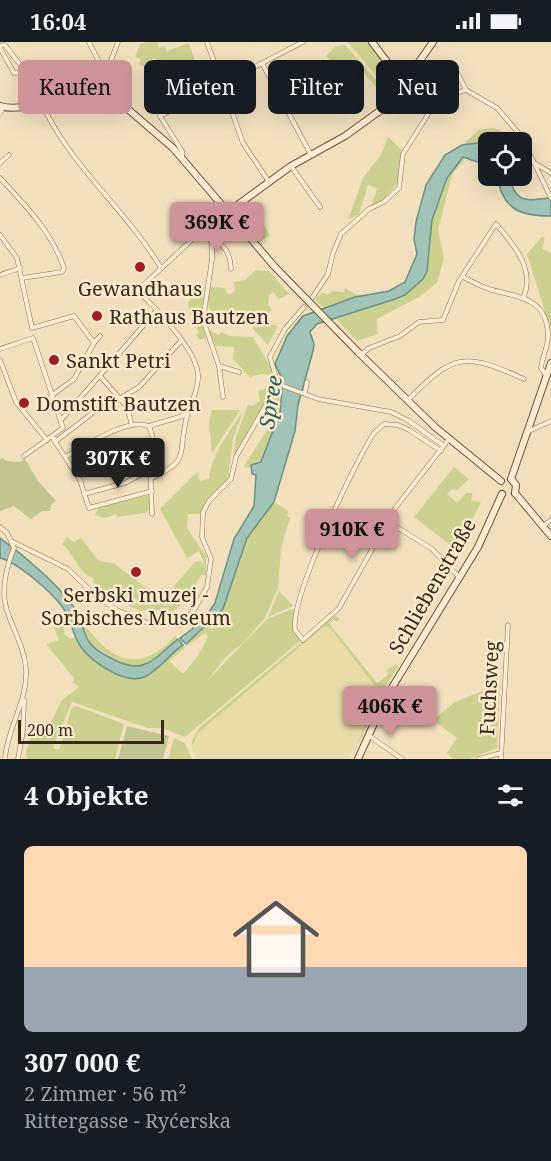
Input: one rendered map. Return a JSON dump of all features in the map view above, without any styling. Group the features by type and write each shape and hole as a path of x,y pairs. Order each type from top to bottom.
{"main road":[{"path":"372,42 386,60"},
{"path":"421,60 433,42"},
{"path":"1,109 18,108"},
{"path":"132,110 182,158 274,266 360,354 449,438 501,481"},
{"path":"228,212 291,166 364,123 376,113"},
{"path":"511,479 551,363"},
{"path":"501,481 511,479"},
{"path":"511,479 516,485 515,493 551,536"},
{"path":"501,481 498,487 502,495 510,496 515,493"},
{"name":"Schliebenstraße","path":"358,759 398,675 478,547 502,495"}],"street":[{"path":"89,42 98,60"},
{"path":"110,60 118,42"},
{"path":"207,42 213,60"},
{"path":"256,68 303,42"},
{"path":"0,45 5,45 18,62"},
{"path":"0,45 14,73 18,72"},
{"path":"263,65 310,155"},
{"path":"459,76 466,90 503,113 521,136 550,196"},
{"path":"312,298 328,274 341,234 369,209 384,202 399,188 403,154 432,108 448,95 466,90"},
{"path":"44,114 65,147 135,228 161,268"},
{"path":"164,114 160,116 182,152 182,158"},
{"path":"232,114 243,143 269,182"},
{"path":"0,163 9,155"},
{"path":"535,164 551,173"},
{"path":"291,166 320,207"},
{"path":"0,178 36,216 60,256 64,268 62,272 22,278"},
{"path":"152,478 177,464 181,457 186,415 198,376 192,357 181,341 138,290 195,237 228,212"},
{"path":"360,354 400,336 419,322 443,320 463,277 496,224 517,249 524,264 527,281 524,296"},
{"path":"206,228 212,259 203,320 219,366 223,397"},
{"path":"0,235 12,249 20,268 32,328 75,316 94,343"},
{"path":"209,235 230,254 231,269"},
{"path":"0,275 20,268"},
{"path":"463,277 490,289 524,296 537,308 547,329 541,368 546,375"},
{"path":"11,541 68,569 96,596 117,610 148,623 173,626 186,621 207,587 210,559 202,537 201,517 209,501 231,479 236,458 279,384 270,357 285,329 304,307"},
{"path":"61,420 157,310"},
{"path":"51,396 74,379 81,361 100,336"},
{"path":"0,350 33,338 63,428 24,456"},
{"path":"121,398 139,387 181,341"},
{"path":"0,360 11,394 24,414 47,440"},
{"path":"408,401 440,369 455,362 469,360 491,364 524,379"},
{"path":"219,366 239,372"},
{"path":"101,376 121,398 132,425"},
{"path":"304,392 307,382"},
{"path":"279,384 318,399 391,412 409,421 444,446"},
{"path":"66,435 99,408"},
{"path":"67,456 132,425 141,423 149,426 186,415"},
{"path":"527,432 551,421"},
{"path":"441,451 398,425 384,424 374,433 324,535 297,606 295,630 303,640 343,601 387,521 414,482 441,451 449,438"},
{"path":"149,426 155,444 151,469 152,513"},
{"path":"52,436 67,456 89,507 152,491"},
{"path":"84,494 125,483 151,469"},
{"path":"543,526 551,520"},
{"path":"387,521 432,549 459,577"},
{"path":"0,527 14,548 8,563 4,598 23,651 26,685 5,759"},
{"path":"0,610 6,608"},
{"name":"Fuchsweg","path":"501,759 508,625"},
{"path":"18,759 23,731 24,694"},
{"path":"368,735 402,759"},
{"name":"Fuchsweg","path":"479,759 501,753"}],"shaded area":[{"path":"323,625 330,628 378,690 349,759 195,759 193,747 198,733"}],"green space":[{"path":"160,42 158,43 159,48 165,46 167,51 189,43 194,60 156,60 153,58 144,60 144,66 139,64 141,59 135,57 140,44"},
{"path":"348,42 367,42 381,60 376,60 376,76"},
{"path":"345,45 358,60 330,60 326,56 336,46"},
{"path":"364,66 376,80 376,87 364,73"},
{"path":"493,128 502,132 478,132 478,143 462,145 479,130"},
{"path":"388,137 403,151 398,183 383,200 371,207 377,188 368,185 359,214 348,220 363,178 381,155"},
{"path":"463,157 465,159 452,175 438,229 444,259 437,283 419,297 377,319 378,334 357,341 336,319 405,295 423,279 427,271 432,220 447,178"},
{"path":"250,205 270,235 260,241 249,225 245,212"},
{"path":"542,237 545,237 542,249 551,253 551,331 527,254"},
{"path":"256,270 269,271 289,294 279,299 273,292 269,296 268,305 272,309 263,321 253,322 235,314 213,321 208,305 210,287 225,288 227,293 231,294 235,290 234,282 245,280"},
{"path":"205,287 201,316 206,338 200,340 196,335 199,333 196,327 201,325 198,312 190,315 188,303 197,288"},
{"path":"345,288 359,296 323,307 315,300 322,292 327,295 333,291 344,292"},
{"path":"265,323 278,326 268,345 253,329 253,324"},
{"path":"209,330 219,335 221,332 230,336 253,337 276,376 261,374 250,377 233,359 234,347 214,346"},
{"path":"267,385 276,385 266,393 265,402 233,466 235,440 248,404 252,406 260,401 258,391 265,389"},
{"path":"279,387 280,412 261,462 247,468 244,466 269,427 260,421 272,393"},
{"path":"212,410 240,410 212,453 209,423"},
{"path":"243,411 233,439 228,479 207,500 200,514 188,514 187,528 206,556 206,575 201,575 185,601 167,614 160,615 159,610 140,611 116,599 93,582 93,578 84,572 62,544 67,537 74,542 81,538 98,560 115,564 146,588 161,593 169,592 195,562 202,561 201,565 204,563 199,551 187,558 160,509 197,472 200,481 209,479 217,452"},
{"path":"3,458 6,461 20,462 25,459 38,481 56,501 51,505 50,511 42,511 31,519 14,506 0,511 0,459"},
{"path":"454,467 469,479 457,490 452,489 447,494 457,503 466,493 473,493 471,501 481,502 457,550 414,517"},
{"path":"150,495 150,509 145,513 117,517 116,514 106,518 95,515 98,509 96,508"},
{"path":"274,502 288,511 287,516 290,518 281,549 278,588 265,618 244,642 226,657 207,681 267,619 295,608 293,628 300,641 185,737 162,728 148,728 72,702 53,748 59,750 71,709 76,706 124,724 115,759 27,759 26,753 32,731 45,736 61,701 79,687 46,644 59,640 49,615 56,616 63,624 65,635 71,639 76,637 87,653 122,676 168,656 183,645 185,648 169,661 183,674 198,656 208,637 205,633 187,646 186,644 223,609 247,538"},
{"path":"279,591 293,606 268,617"},
{"path":"77,612 97,640 120,657 133,659 146,657 160,650 175,636 178,639 145,665 130,667 91,645"},
{"path":"334,615 340,619 330,623 332,627 377,683 389,674 386,670 397,664 398,667 383,689 351,759 378,690 330,628 324,626 198,733 193,746 194,759 192,741 199,728"},
{"path":"500,684 497,748 470,759 453,759 447,753 457,738 433,720 455,702"},
{"path":"127,726 169,736 163,759 118,759"},
{"path":"174,738 185,743 192,759 168,759"}],"water":[{"path":"478,143 478,162 463,157 447,178 432,220 427,271 423,279 405,295 317,324 310,332 314,344 313,351 298,405 295,431 274,502 247,538 223,609 186,644 180,638 203,621 215,603 234,539 254,506 256,475 252,474 251,465 261,462 280,412 283,381 275,364 287,336 303,316 355,297 389,291 405,282 417,254 414,239 416,222 426,185 445,155 462,145"},
{"path":"512,186 523,199 551,198 551,216 530,215 515,209 504,197 500,187"},
{"path":"0,538 62,592 76,611 89,642 102,653 122,663 140,666 155,659 178,639 183,645 144,677 128,678 110,671 81,647 67,615 56,599 24,571 0,558"}],"place":[{"name":"Gewandhaus","path":"140,267"},
{"name":"Rathaus Bautzen","path":"97,316"},
{"name":"Sankt Petri","path":"54,360"},
{"name":"Domstift Bautzen","path":"24,403"},
{"name":"Serbski muzej - Sorbisches Museum","path":"136,572"}],"water label":[{"name":"Spree","path":"270,402"}]}
